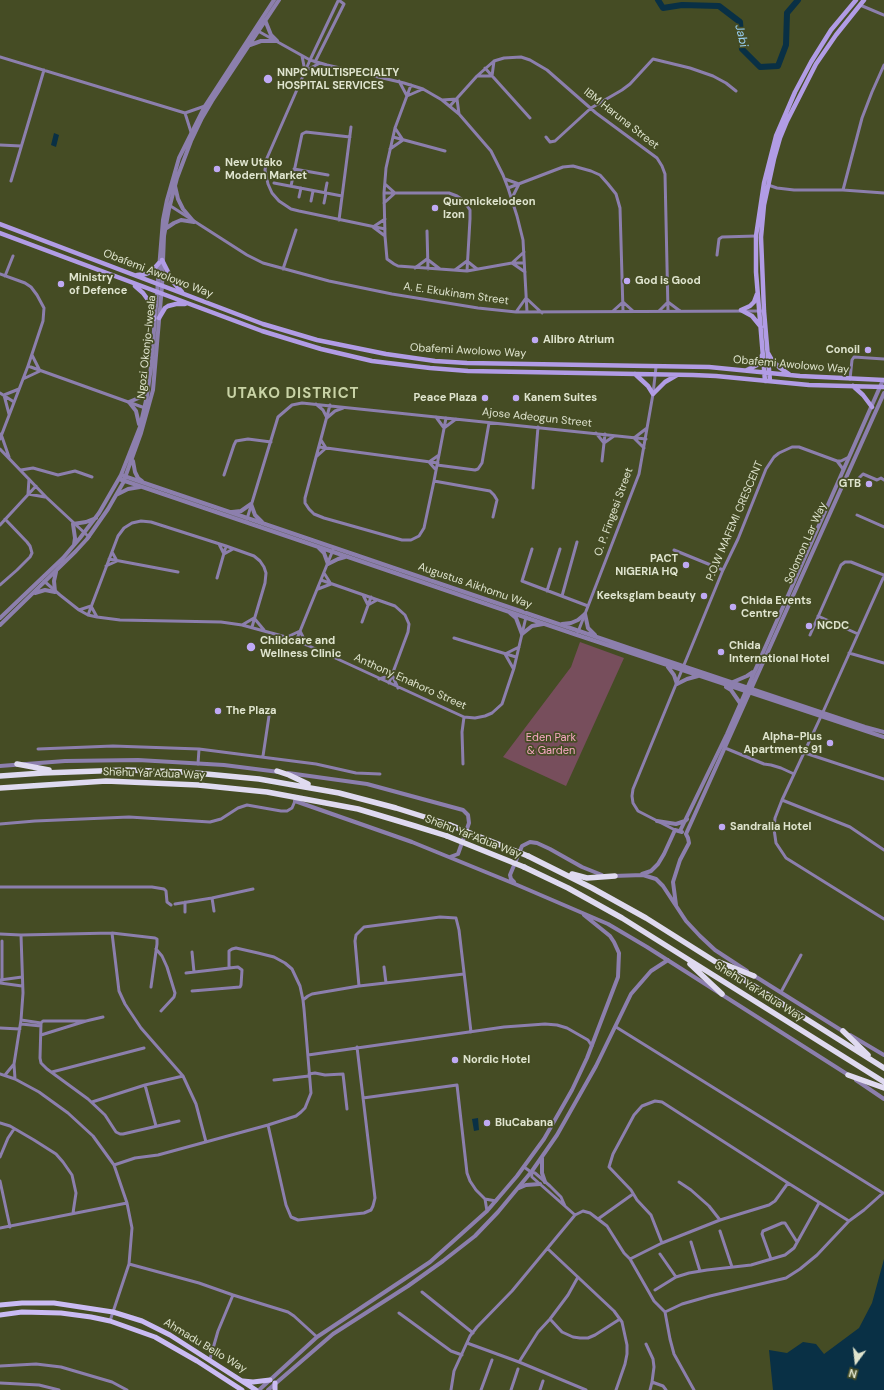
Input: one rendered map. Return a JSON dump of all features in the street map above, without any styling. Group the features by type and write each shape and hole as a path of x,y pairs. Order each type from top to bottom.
{"highway":[{"path":"16,764 69,772"},
{"name":"Shehu Yar'Adua Way","path":"0,776 126,770 184,772 259,779 326,790 396,808 450,825 528,856 622,904 884,1067"},
{"path":"277,771 326,790"},
{"name":"Shehu Yar'Adua Way","path":"0,788 106,781 198,785 267,792 358,809 447,836 524,867 591,900 884,1082"},
{"path":"267,792 295,801"},
{"path":"545,864 581,877 594,878 615,876"},
{"path":"695,950 754,976"},
{"path":"681,955 722,994"},
{"path":"843,1031 867,1055 884,1067"},
{"path":"848,1074 884,1088"}],"main road":[{"path":"792,376 780,368 765,352 761,328 761,237 764,205 782,126 795,92 811,62 831,30 856,0"},
{"path":"768,381 762,311 758,291 756,236 764,182 774,143 800,93 816,64 836,35 864,0"},
{"name":"Obafemi Awolowo Way","path":"0,224 248,318 304,336 350,348 435,361 467,363 703,367 745,370 792,376 883,380"},
{"name":"Obafemi Awolowo Way","path":"0,233 277,337 372,361 461,371 716,376 809,385 882,387"},
{"path":"135,275 142,275 151,272 161,261 173,282 184,294"},
{"path":"129,281 138,288 147,299 157,319 168,306 188,304"},
{"path":"741,310 750,306 754,302 758,291"},
{"path":"741,310 752,316 761,328"},
{"path":"745,370 757,365 765,352"},
{"path":"635,374 648,386 653,394 665,382 677,375"},
{"path":"853,386 863,395 872,407"},
{"name":"Ahmadu Bello Way","path":"0,1305 54,1303 113,1312 142,1321 170,1335 210,1359 256,1390"},
{"name":"Ahmadu Bello Way","path":"0,1315 22,1312 61,1312 110,1321 155,1337 236,1388 242,1390"},
{"path":"242,1380 253,1382 273,1381 275,1390"}],"street":[{"name":"Ngozi Okonjo-Iweala","path":"0,618 43,580 58,569 89,537 116,495 153,389 160,285 162,220 197,127 249,45 274,0"},
{"name":"Ngozi Okonjo-Iweala","path":"161,261 168,204 179,158 205,106 279,0"},
{"path":"315,62 344,4 340,1 338,1 310,60 268,158 265,170 266,178 272,192 279,201 291,209 385,229"},
{"path":"860,5 884,16"},
{"path":"265,20 271,35 277,41"},
{"path":"257,30 315,62 399,81 423,89 442,100 459,114 491,150 505,179 512,198 521,232 524,252 527,312"},
{"path":"249,45 261,41 277,41"},
{"path":"302,56 305,71"},
{"path":"0,57 185,112 205,106"},
{"name":"IBM Haruna Street","path":"450,106 485,68 504,58 521,57 530,60 547,70 591,108 657,158 665,174 668,311"},
{"path":"546,137 550,142 555,141 591,108 630,84 653,59 690,68 713,76 726,83 736,91"},
{"path":"492,76 494,62"},
{"path":"305,71 320,63"},
{"path":"843,190 862,118 884,65"},
{"path":"485,68 530,118"},
{"path":"11,181 44,70"},
{"path":"477,76 492,76"},
{"path":"399,81 407,96"},
{"path":"411,85 395,128 386,168 384,219 387,259 398,266 467,271 512,263 524,263"},
{"path":"407,96 423,89"},
{"path":"442,100 457,99 459,114"},
{"path":"185,112 191,132"},
{"path":"339,220 351,128"},
{"path":"395,128 403,140"},
{"path":"291,186 302,134 306,132 350,137"},
{"path":"393,137 445,151"},
{"path":"390,149 403,140"},
{"path":"0,145 21,146"},
{"path":"508,188 563,167 573,166 600,175 616,194 620,208 623,311"},
{"path":"294,169 328,175"},
{"path":"505,179 519,184"},
{"path":"274,183 342,196"},
{"path":"324,203 327,183"},
{"path":"385,184 395,193"},
{"path":"512,198 519,184"},
{"path":"175,185 178,199 183,209 194,222"},
{"path":"768,185 777,188 794,190 843,190 884,193"},
{"path":"299,198 301,188"},
{"path":"311,201 313,191"},
{"path":"384,193 449,193 463,200 470,210 467,271"},
{"path":"384,203 395,193"},
{"name":"A. E. Ekukinam Street","path":"168,204 247,255 263,262 329,281 392,294 478,308 516,312 762,311"},
{"path":"373,227 384,219"},
{"path":"165,229 181,220 194,222"},
{"path":"373,227 385,236"},
{"path":"283,269 296,230"},
{"path":"426,231 428,269"},
{"path":"717,255 719,239 756,236"},
{"path":"512,263 524,252"},
{"path":"5,276 13,256"},
{"path":"415,268 427,259"},
{"path":"427,259 440,269"},
{"path":"467,261 477,269"},
{"path":"455,270 467,261"},
{"path":"512,263 525,272"},
{"path":"0,274 25,283 31,287 42,301 44,308 43,321 32,355 0,439"},
{"path":"516,312 526,298"},
{"path":"526,298 542,313"},
{"path":"613,311 623,302"},
{"path":"623,302 633,311"},
{"path":"659,311 668,302 680,311"},
{"name":"Ngozi Okonjo-Iweala","path":"0,625 73,548 96,518 133,458 146,409 157,319"},
{"path":"32,355 40,371"},
{"path":"850,379 852,360 854,357 884,359"},
{"path":"28,366 146,409"},
{"name":"O. P. Fingesi Street","path":"577,633 639,474 646,439 656,367"},
{"path":"23,379 40,371"},
{"name":"Solomon Lar Way","path":"677,907 673,882 683,853 689,843 687,832 725,748 742,704 843,468 882,387 883,380"},
{"path":"128,402 141,397 148,387"},
{"path":"4,395 19,389"},
{"path":"0,393 14,402"},
{"name":"Solomon Lar Way","path":"755,674 884,393"},
{"path":"4,395 9,415"},
{"path":"128,402 136,411 139,420 139,429"},
{"name":"Ajose Adeogun Street","path":"246,520 278,418 292,405 302,403 330,405 646,439"},
{"path":"316,404 323,410 327,418"},
{"path":"330,405 305,498 305,503 308,509 314,514 324,518 402,540 411,540 419,536 424,528 446,418"},
{"path":"327,418 335,411 346,407"},
{"path":"436,417 444,428"},
{"path":"444,428 456,419"},
{"path":"319,447 429,462 475,470 478,469 482,463 489,423"},
{"path":"533,488 538,427"},
{"path":"644,448 634,438 647,428"},
{"path":"596,433 604,444"},
{"path":"1,434 9,458"},
{"path":"602,461 605,434"},
{"path":"604,444 615,435"},
{"path":"224,475 236,441 248,439 271,442"},
{"path":"321,440 326,448"},
{"name":"P.O.W MAFEMI CRESCENT","path":"675,830 638,811 633,803 633,789 766,469 774,457 792,447 799,447 837,461 843,468"},
{"path":"316,457 326,448"},
{"path":"0,449 46,497 89,537"},
{"path":"429,462 439,455"},
{"path":"837,461 841,461 848,457"},
{"path":"116,495 128,489 143,485 134,472 133,458"},
{"path":"429,462 436,470"},
{"path":"21,470 33,468 58,475 77,472 92,477"},
{"path":"856,481 863,474 877,480 881,478 884,480"},
{"name":"Augustus Aikhomu Way","path":"122,478 246,520 316,546 334,550 349,558 505,610 527,615 545,624 577,633 667,666 683,668 698,676 719,683 763,692 822,714"},
{"path":"28,494 29,479"},
{"path":"434,481 490,491 497,500 493,517"},
{"name":"Augustus Aikhomu Way","path":"143,485 230,512 246,520 265,524 334,550 527,615 559,624 577,633 598,637 683,668 732,682 758,695 822,714"},
{"path":"0,525 36,486"},
{"path":"28,494 46,497"},
{"path":"230,512 241,511 251,504 255,515 265,524"},
{"path":"857,515 884,527"},
{"path":"74,524 86,522 96,518"},
{"path":"0,585 30,557 32,553 27,542 5,519"},
{"path":"88,614 118,536 124,528 132,523 141,521 151,522 226,546 254,556 260,561 264,566 266,574 265,583 252,627"},
{"path":"73,548 75,538 74,524"},
{"path":"562,596 577,542"},
{"path":"219,544 224,554"},
{"path":"217,578 226,546"},
{"path":"316,546 324,552 328,564"},
{"path":"532,548 522,581 588,606"},
{"path":"224,554 233,549"},
{"path":"547,591 560,549"},
{"path":"296,641 334,550"},
{"path":"674,550 724,570"},
{"path":"112,552 117,560"},
{"path":"328,564 338,559 349,558"},
{"path":"109,559 178,572"},
{"path":"106,566 117,560"},
{"path":"810,635 841,565 845,562 851,562 884,576 805,753 782,800 775,818 774,829 776,843 786,858 884,919"},
{"path":"29,596 37,591 55,592 54,580 58,569"},
{"path":"324,573 331,584"},
{"name":"Anthony Enahoro Street","path":"43,580 55,592 79,610 97,617 120,620 221,622 264,630 307,645 389,684 464,717 475,718 492,713 505,699 527,615"},
{"path":"321,580 395,606 401,610 408,620 408,632 389,684"},
{"path":"318,589 331,584"},
{"path":"363,595 368,605"},
{"path":"362,622 371,597"},
{"path":"368,605 378,600"},
{"path":"79,610 91,606"},
{"path":"91,606 97,617"},
{"path":"505,610 516,618 522,634 532,626 545,624"},
{"path":"559,624 571,623 578,620 585,614 588,628 598,637"},
{"path":"818,616 858,634"},
{"path":"242,625 254,618"},
{"path":"254,618 264,630"},
{"path":"286,638 300,631"},
{"path":"300,631 307,645"},
{"path":"454,638 516,658"},
{"path":"504,654 519,647"},
{"path":"504,654 514,668"},
{"path":"849,654 884,663"},
{"path":"667,666 674,675 676,684 698,676"},
{"path":"732,682 755,674 758,688 763,692"},
{"path":"379,679 392,675"},
{"path":"392,675 398,688"},
{"path":"719,683 731,690 742,704 751,697 758,695"},
{"name":"Solomon Lar Way","path":"681,830 742,704"},
{"path":"822,714 884,732"},
{"path":"822,714 884,737"},
{"path":"263,756 269,716"},
{"path":"463,764 462,732 464,717"},
{"path":"38,749 113,746 199,749 316,764 356,773 380,774"},
{"path":"725,748 764,764 776,766 794,774"},
{"path":"198,764 199,749"},
{"path":"805,753 884,779"},
{"path":"0,766 16,764 138,760 277,771 367,784 463,810 467,813 469,823 458,854 456,856 449,857"},
{"path":"782,800 850,827 884,850"},
{"path":"0,824 129,817 210,822 221,819 238,808 247,805 287,811 292,808 295,801 391,834 515,884 606,923 722,994 848,1074 884,1099"},
{"path":"657,821 676,824 687,819"},
{"path":"634,875 654,869 662,860 675,830 687,832"},
{"path":"515,884 510,875 522,846 530,842 537,843 550,849 596,874 603,876 648,876 656,879 663,886 693,930 706,943 754,976 884,1055"},
{"path":"0,887 152,887 164,889 166,891 167,902 173,905 252,889"},
{"path":"212,898 214,911"},
{"path":"185,902 185,912"},
{"path":"268,1390 273,1381 317,1337 430,1262 487,1211 524,1167 548,1132 572,1090 592,1046 618,977 619,953 610,936 579,911"},
{"path":"359,986 355,941 356,936 364,927 440,917 456,918 459,930 471,1032"},
{"path":"602,929 606,923"},
{"path":"112,933 119,991 125,1004 141,1028 183,1076 196,1104 206,1142"},
{"path":"0,934 112,933 155,938 157,939 151,987"},
{"path":"15,1079 14,1064 21,1022 21,935"},
{"path":"1,982 2,941"},
{"path":"114,1165 135,1158 158,1155 268,1125 296,1116 306,1108 311,1093 303,1000 300,986 292,969 274,957 236,948 229,951 229,968"},
{"path":"156,949 162,956 167,967 175,993 174,998 161,1011"},
{"path":"192,952 194,972"},
{"path":"781,992 801,956"},
{"path":"259,1390 273,1381 333,1334 408,1286 444,1261 475,1236 519,1188 542,1158 585,1086 616,1027 631,994 651,971 668,960"},
{"path":"186,973 238,967 242,970 240,987 192,991"},
{"path":"384,967 386,983"},
{"path":"303,1000 312,994 359,986 464,974"},
{"path":"1,982 22,977"},
{"path":"1,982 22,986"},
{"path":"41,1035 86,1021 103,1018"},
{"path":"86,1021 43,1020 41,1024 41,1063 92,1102 105,1115 116,1132 120,1134 179,1120"},
{"path":"21,1022 41,1024"},
{"path":"308,1055 504,1027 545,1024 558,1025 567,1028 588,1040 592,1046"},
{"path":"616,1027 883,1193 849,1221 817,1255 786,1278 710,1296 682,1304 665,1312"},
{"path":"0,1028 20,1029"},
{"path":"588,1040 595,1038"},
{"path":"268,1125 286,1205 292,1217 298,1220 307,1219 367,1212 373,1208 375,1198 357,1047"},
{"path":"52,1072 144,1048"},
{"path":"5,1075 14,1064"},
{"path":"274,1080 315,1073 325,1075 343,1074 347,1110"},
{"path":"0,1074 15,1079 39,1092 76,1120 99,1143 114,1165 127,1203 132,1224 129,1264 110,1321"},
{"path":"92,1102 145,1085 183,1076"},
{"path":"145,1085 156,1126"},
{"path":"363,1098 457,1085 467,1173 470,1182 485,1199 496,1201"},
{"path":"662,1243 650,1215 631,1190 609,1167 613,1154 634,1115 642,1106 655,1101 662,1102 849,1221"},
{"path":"0,1123 14,1129 56,1154 66,1166 74,1182 76,1193 73,1214"},
{"path":"0,1157 8,1138 14,1129"},
{"path":"542,1158 542,1174 545,1182"},
{"path":"524,1167 535,1173 561,1197 565,1206"},
{"path":"531,1172 532,1178 575,1215"},
{"path":"0,1181 10,1227"},
{"path":"679,1182 710,1206 720,1220"},
{"path":"630,1259 662,1243 720,1220 769,1205 775,1200 788,1183"},
{"path":"519,1188 526,1185 540,1184"},
{"path":"598,1219 634,1194"},
{"path":"485,1199 487,1211"},
{"path":"0,1228 127,1203"},
{"path":"655,1290 676,1277 700,1271 751,1265 791,1252 819,1203"},
{"path":"451,1390 454,1371 467,1343 477,1327 512,1291 575,1215 583,1211 590,1213 607,1226 618,1244 630,1259 650,1296 665,1312 674,1354 694,1390"},
{"path":"771,1259 762,1234 763,1231 785,1223 797,1242"},
{"path":"720,1231 732,1267"},
{"path":"692,1242 700,1271"},
{"path":"548,1249 614,1311 620,1319 625,1334 627,1354 616,1390"},
{"path":"660,1254 676,1277"},
{"path":"129,1264 199,1283 288,1312 317,1337"},
{"path":"519,1362 538,1332 568,1295 578,1277"},
{"path":"422,1292 473,1333"},
{"path":"210,1359 218,1331 233,1295"},
{"path":"399,1313 451,1352 462,1355"},
{"path":"550,1319 562,1332 573,1337 588,1338 620,1319"},
{"path":"467,1343 519,1362 586,1390"},
{"path":"646,1344 653,1360 654,1367 650,1390"},
{"path":"481,1390 492,1360"},
{"path":"0,1366 36,1364 60,1367 112,1382 127,1390"},
{"path":"511,1390 518,1369"},
{"path":"540,1390 543,1381"},
{"path":"652,1382 663,1386 666,1390"},
{"path":"0,1383 39,1385 58,1390"}],"green space":[{"name":"Eden Park & Garden","path":"580,642 624,658 566,786 503,757 571,667"}],"water":[{"path":"54,133 59,135 56,147 51,145"},
{"path":"478,1118 479,1130 474,1131 472,1119"},
{"path":"884,1259 884,1390 773,1390 769,1350 787,1353 803,1342 816,1344 824,1354 859,1328 872,1303"}],"waterway":[{"name":"Jabi","path":"658,0 663,8 682,5 719,6 740,22 742,49 760,67 778,66 786,45 787,13 798,0"}],"place":[{"name":"NNPC MULTISPECIALTY HOSPITAL SERVICES","path":"268,79"},
{"name":"New Utako Modern Market","path":"217,169"},
{"name":"Quronickelodeon Izon","path":"435,208"},
{"name":"God is Good","path":"627,281"},
{"name":"Ministry of Defence","path":"61,284"},
{"name":"Alibro Atrium","path":"535,340"},
{"name":"Conoil","path":"868,350"},
{"name":"Peace Plaza","path":"485,398"},
{"name":"Kanem Suites","path":"516,398"},
{"name":"GTB","path":"869,484"},
{"name":"PACT NIGERIA HQ","path":"686,565"},
{"name":"Keeksglam beauty","path":"704,596"},
{"name":"Chida Events Centre","path":"733,607"},
{"name":"NCDC","path":"809,626"},
{"name":"Childcare and Wellness Clinic","path":"251,647"},
{"name":"Chida International Hotel","path":"721,652"},
{"name":"The Plaza","path":"218,711"},
{"name":"Alpha-Plus Apartments 91","path":"830,743"},
{"name":"Sandralia Hotel","path":"722,827"},
{"name":"Nordic Hotel","path":"455,1060"},
{"name":"BluCabana","path":"487,1123"}],"district":[{"name":"UTAKO DISTRICT","path":"293,394"}]}
